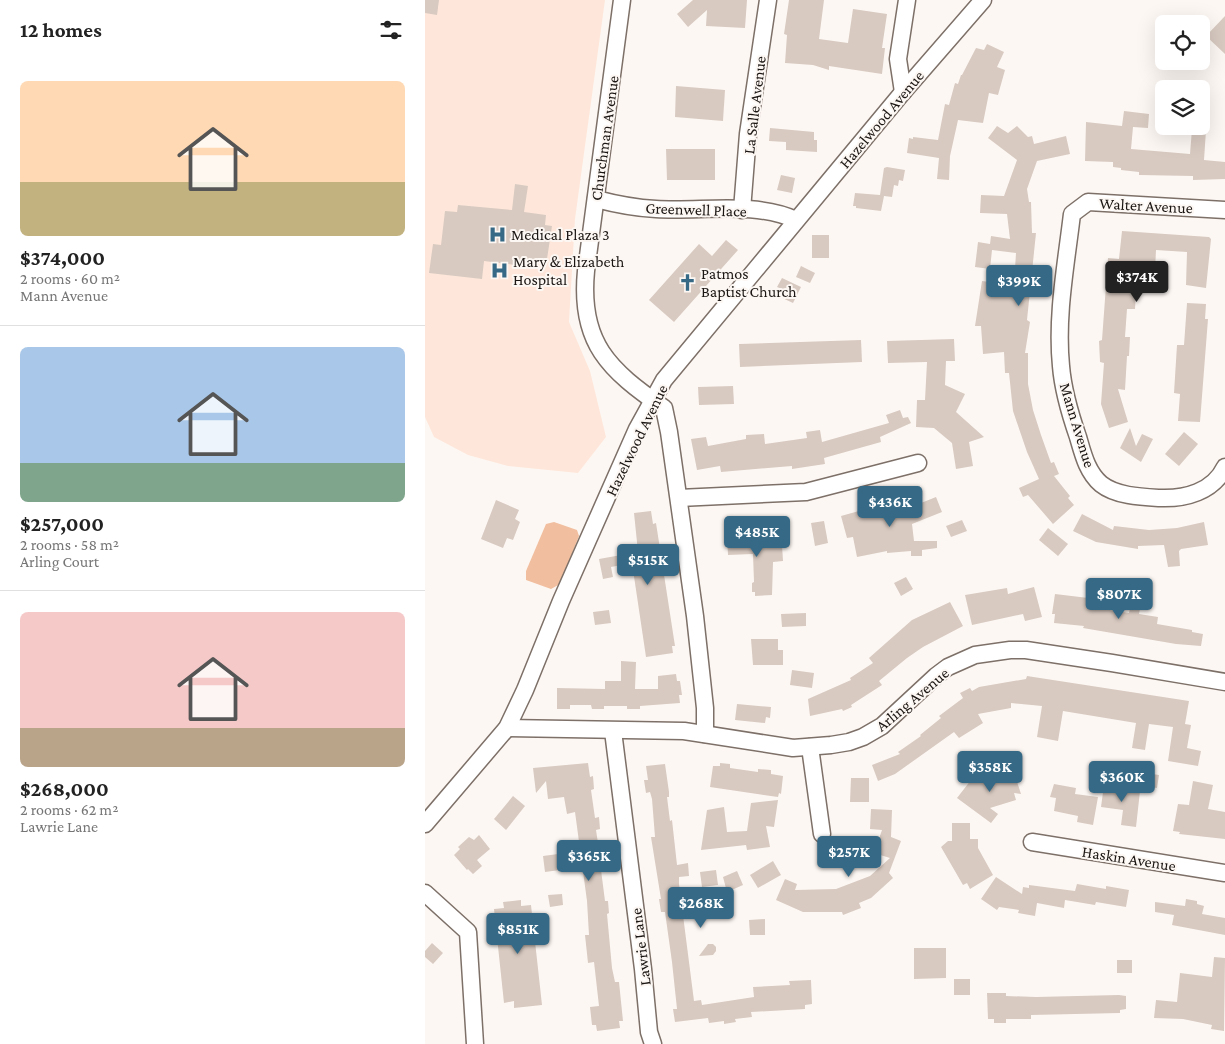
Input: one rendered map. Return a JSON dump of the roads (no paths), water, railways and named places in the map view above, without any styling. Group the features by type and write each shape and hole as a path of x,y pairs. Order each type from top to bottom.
{"street":[{"name":"Churchman Avenue","path":"622,0 584,287 589,327 597,346 615,370 664,408 679,498 695,616 705,708 705,734"},
{"name":"La Salle Avenue","path":"742,210 748,134 768,0"},
{"path":"903,92 898,59 907,0"},
{"name":"Hazelwood Avenue","path":"425,824 507,728 623,460 652,400 664,380 903,92 983,0"},
{"name":"Greenwell Place","path":"596,199 619,205 656,209 742,210 780,213 796,220"},
{"name":"Walter Avenue","path":"1072,214 1088,202 1225,210"},
{"name":"Mann Avenue","path":"1072,214 1063,272 1060,351 1064,391 1088,467 1101,483 1115,492 1159,498 1173,498 1203,490 1217,479 1225,468"},
{"path":"679,498 806,492 918,463"},
{"name":"Arling Avenue","path":"507,728 684,731 793,748 849,742 872,732 948,667 990,652 1025,650 1225,682"},
{"name":"Lawrie Lane","path":"613,731 643,969 649,1032 653,1044"},
{"path":"810,747 822,834"},
{"name":"Haskin Avenue","path":"1032,842 1225,873"},
{"path":"425,893 467,932 475,1044"}],"place":[{"name":"Medical Plaza 3","path":"497,234"},
{"name":"Mary & Elizabeth Hospital","path":"499,270"},
{"name":"Patmos Baptist Church","path":"687,282"}]}
